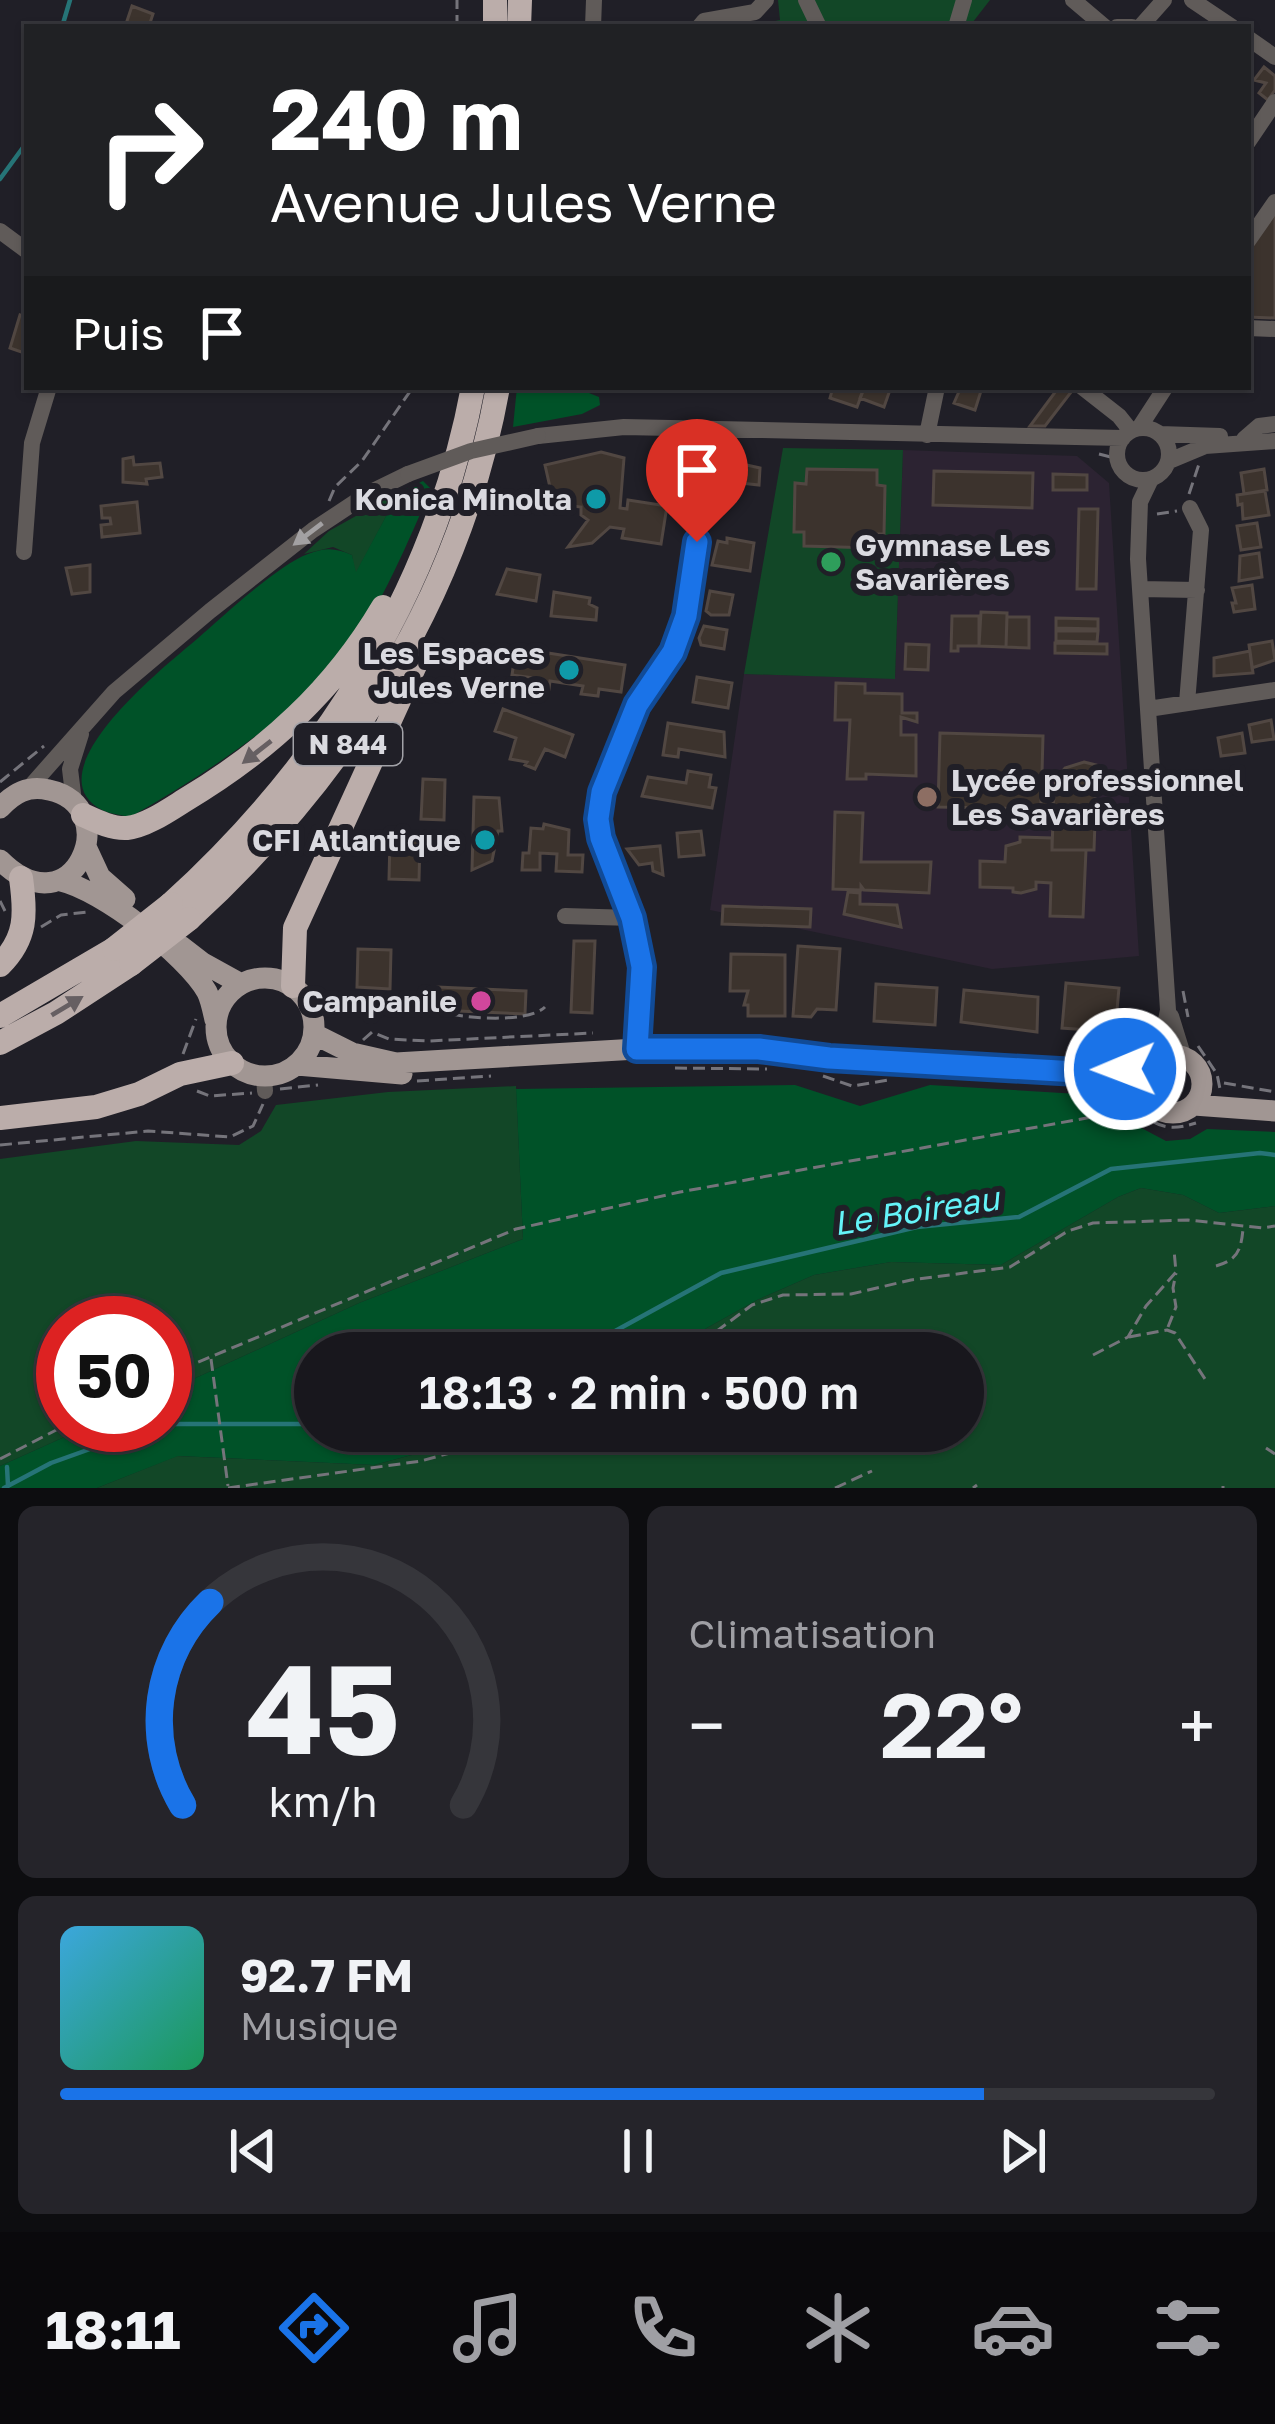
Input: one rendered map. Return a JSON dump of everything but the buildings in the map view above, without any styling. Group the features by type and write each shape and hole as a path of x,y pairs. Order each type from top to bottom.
{"highway":[{"name":"N 844","path":"445,532 472,390"},
{"name":"N 844","path":"0,1043 56,1013 180,912 338,716 480,463 497,390"},
{"path":"78,808 114,827 135,826 221,779 268,745 321,694 364,639 413,548 445,532 460,558 295,928 293,986"},
{"path":"0,965 23,936 26,915 21,878"},
{"name":"N 844","path":"0,1016 123,957"},
{"path":"0,1118 96,1107 139,1094 180,1074 232,1063"}],"main road":[{"path":"0,808 29,788 57,791 78,808 88,830 87,849 78,867 61,881"},
{"path":"87,849 100,877 128,902 203,963 241,984"},
{"path":"0,860 21,878 41,884 61,881 115,905 208,993 217,1037 232,1063 264,1083 297,1065 314,1034 310,1007 293,986 267,977 241,984 220,1007 216,1023"},
{"path":"314,1034 352,1053 396,1063 637,1049 759,1049 1098,1080 1145,1088 1168,1113 1183,1112 1205,1098 1272,1104"},
{"path":"297,1065 395,1074 617,1061 829,1058"},
{"path":"1145,1088 1184,1058 1198,1070 1205,1098"}],"street":[{"path":"702,24 755,12 766,0"},
{"path":"1073,0 1101,24"},
{"path":"1139,24 1164,0"},
{"path":"1192,0 1225,24"},
{"path":"1251,138 1275,102"},
{"path":"1251,237 1275,202"},
{"path":"24,552 32,443 48,390"},
{"path":"927,435 937,390"},
{"path":"1086,390 1142,433 1169,447 1169,461"},
{"path":"1164,390 1122,466 1138,559 1168,1010 1184,1058"},
{"path":"1048,438 1091,446 1138,479 1151,479 1190,449 1247,439 1259,426 1275,424"},
{"path":"29,788 86,722 146,665 313,530 408,474 470,451 602,428 1048,438 1142,433 1275,441"},
{"path":"637,1049 642,967 632,918 598,819 602,792 637,705 673,652 686,616 714,430"},
{"path":"1138,559 1140,502 1151,479"},
{"path":"1187,703 1201,530 1190,508"},
{"path":"1140,590 1197,590"},
{"path":"1148,709 1275,689"},
{"path":"78,808 70,769 86,722"},
{"path":"565,916 632,918"},
{"path":"1145,1088 1168,1010"}],"path":[{"path":"330,509 335,487 362,461 412,390"},
{"path":"1140,516 1190,508 1188,488 1202,455 1193,457 1190,449"},
{"path":"417,1003 437,1014 527,1017 545,1007"},
{"path":"662,1067 781,1069"},
{"path":"805,1069 853,1086 903,1076"},
{"path":"180,1074 189,1086 210,1096 264,1083 330,1084"},
{"path":"405,1082 500,1076"},
{"path":"1098,1080 1121,1091 1145,1088"},
{"path":"0,1145 148,1131 230,1137 253,1126 264,1083"},
{"path":"1145,1088 1158,1125 1170,1130 1205,1098 1272,1104"},
{"path":"192,1365 515,1229 680,1192 1114,1113 1145,1088"},
{"path":"715,1332 752,1305 783,1295 851,1294 911,1280 1010,1268 1068,1231 1093,1223 1188,1220 1275,1226"},
{"path":"1216,1267 1231,1262 1241,1250 1244,1226"},
{"path":"1167,1330 1177,1307 1174,1250"},
{"path":"1127,1337 1176,1272"},
{"path":"1093,1355 1127,1337 1167,1330 1175,1333 1204,1379"},
{"path":"210,1357 228,1488 421,1462 456,1452"},
{"path":"0,1459 36,1440"},
{"path":"1266,1448 1275,1454"},
{"path":"835,1488 872,1471"}],"shaded area":[{"name":"Lycée professionnel Les Savarières","path":"903,450 1077,456 1109,483 1139,956 992,969 710,910 744,674 895,678"}],"green space":[{"path":"778,0 990,0 971,24 761,24 780,20"},
{"path":"517,390 582,390 599,397 600,405 582,414 513,427"},
{"name":"Gymnase Les Savarières","path":"783,448 903,450 895,679 744,674"},
{"path":"423,481 431,489 376,607 348,651 311,691 236,750 130,817 102,810 84,793 83,771 93,746 112,719 160,670 296,560 320,550 336,550 352,555 356,572 399,492"},
{"path":"399,492 355,575 352,555 333,547 304,554 329,531"},
{"path":"795,1085 860,1106 930,1085 1112,1096 1132,1123 1166,1141 1190,1139 1207,1129 1275,1132 1275,1206 1219,1213 1183,1195 1141,1188 1001,1265 891,1262 814,1275 700,1332 296,1332 523,1239 516,1089"},
{"path":"516,1086 523,1239 359,1303 192,1380 192,1296 36,1296 36,1450 0,1466 0,1159 136,1141 239,1145 261,1131 276,1105 388,1092"},
{"path":"1141,1188 1183,1195 1219,1213 1275,1206 1275,1488 97,1488 177,1456 374,1465 423,1452 984,1452 984,1332 700,1332 814,1275 891,1262 1001,1265"},
{"path":"294,1333 294,1452 423,1452 374,1465 178,1456 97,1488 0,1488 0,1466 36,1450 192,1452 192,1380"}],"waterway":[{"path":"63,24 70,0"},
{"path":"0,179 24,146"},
{"name":"Le Boireau","path":"613,1332 721,1273 917,1227 1019,1217 1111,1169 1275,1155"},
{"name":"Le Boireau","path":"192,1424 294,1424"},
{"name":"Le Boireau","path":"4,1488 82,1452"},
{"path":"7,1467 8,1486"}],"place":[{"name":"Konica Minolta","path":"596,499"},
{"name":"Gymnase Les Savarières","path":"831,562"},
{"name":"Les Espaces Jules Verne","path":"569,670"},
{"name":"Lycée professionnel Les Savarières","path":"927,797"},
{"name":"CFI Atlantique","path":"485,840"},
{"name":"Campanile","path":"481,1001"}],"route":[{"path":"697,542 686,616 673,652 637,705 602,792 598,819 632,918 642,967 637,1049 759,1049 829,1058 1094,1073 1125,1069"}]}
